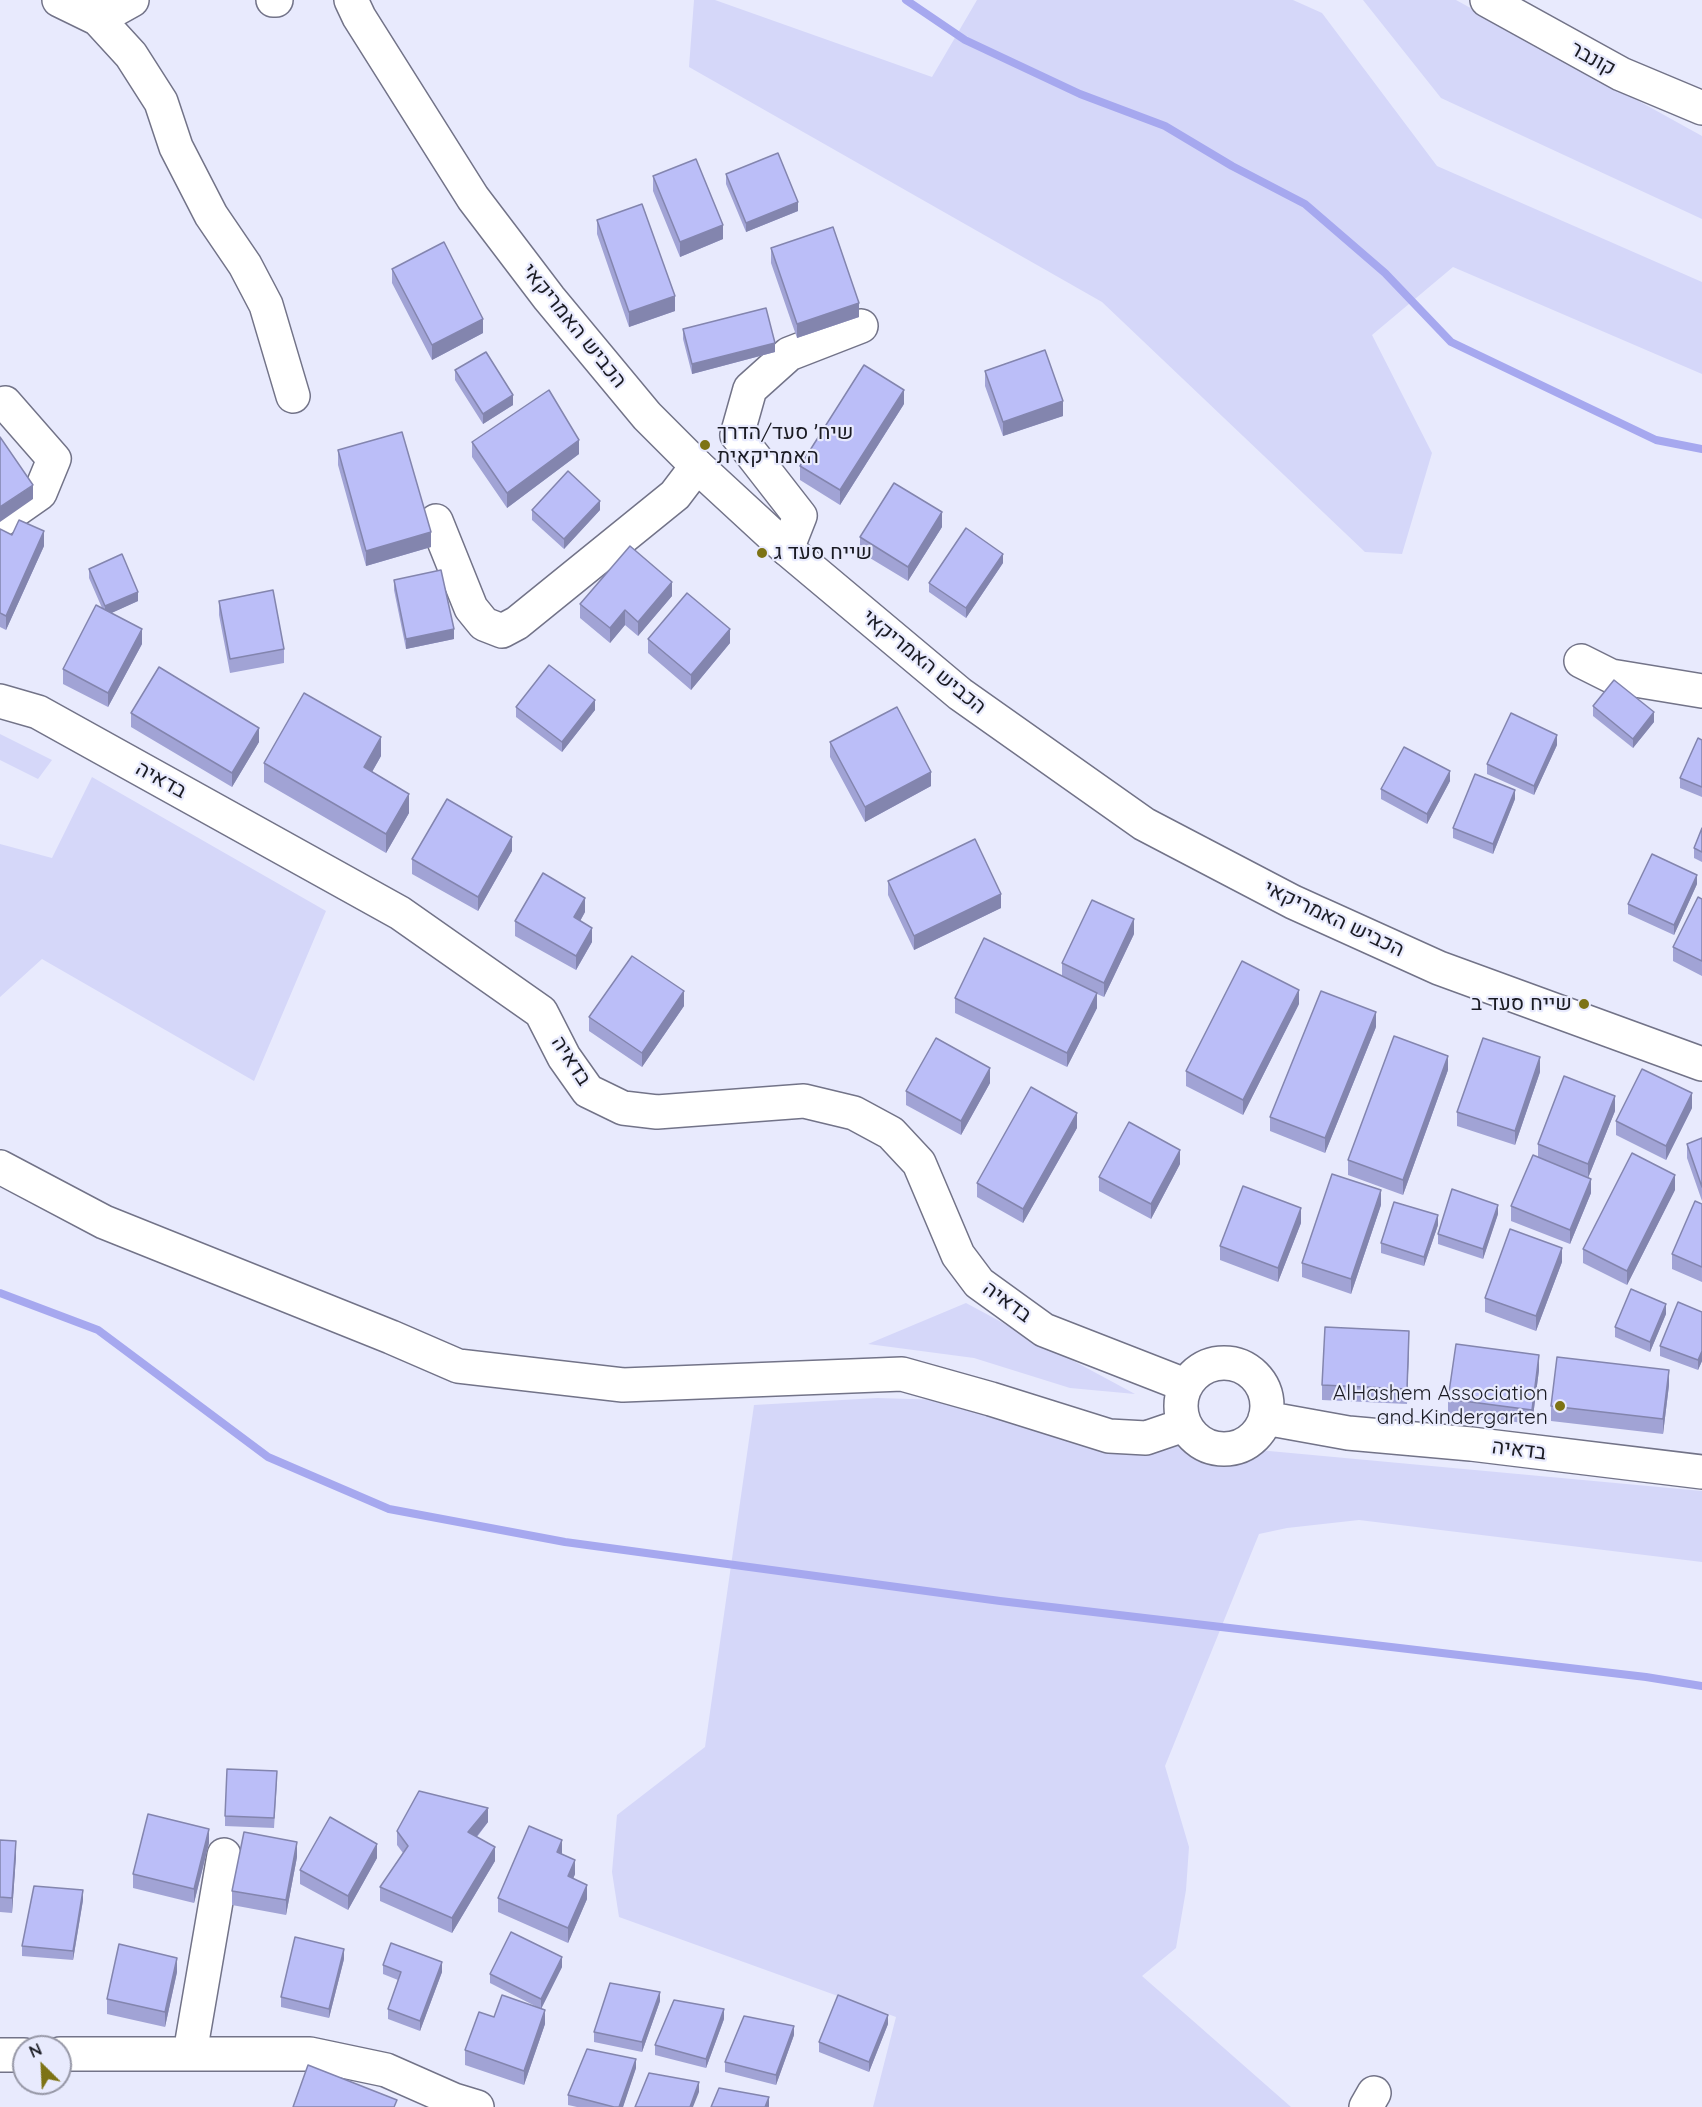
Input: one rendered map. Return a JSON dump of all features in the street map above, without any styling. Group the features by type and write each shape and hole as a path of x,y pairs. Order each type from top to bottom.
{"street":[{"path":"59,0 98,19 131,55 161,102 176,147 211,216 245,265 266,305 293,396"},
{"path":"98,19 132,0"},
{"name":"הכביש האמריקאי","path":"351,0 359,17 473,198 564,316 647,416 697,466 787,549 960,694 1144,824 1293,902 1439,968 1702,1064"},
{"name":"קונבר","path":"1487,0 1621,74 1702,108"},
{"path":"787,549 800,516 737,435 750,389 789,354 861,326"},
{"path":"0,521 40,493 54,459 5,403"},
{"path":"436,521 471,608 484,624 502,631 517,623 675,495 697,466"},
{"path":"1581,661 1611,676 1702,691"},
{"name":"בדאיה","path":"0,701 38,712 400,913 541,1012 564,1056 588,1091 623,1108 657,1112 804,1101 854,1113 891,1133 919,1163 958,1255 979,1283 1044,1330 1185,1385"},
{"path":"0,1167 104,1222 392,1337 458,1366 623,1385 902,1374 1109,1436 1146,1438 1184,1425"},
{"path":"1216,1363 1236,1364 1253,1374 1264,1390 1267,1408 1265,1418 1259,1431 1248,1442 1227,1449 1206,1445 1193,1437 1184,1425 1180,1405 1185,1385 1191,1377 1207,1366 1216,1363"},
{"name":"בדאיה","path":"1265,1418 1348,1433 1472,1444 1702,1472"},
{"path":"190,2053 224,1855"},
{"path":"72,2054 310,2054 386,2070 454,2100 477,2107"}],"shaded area":[{"path":"694,0 715,0 932,77 977,0 1293,0 1322,13 1437,166 1702,282 1702,374 1453,267 1372,335 1432,453 1402,554 1365,552 1102,302 689,67"},
{"path":"1363,0 1456,0 1702,136 1702,219 1441,98"},
{"path":"0,734 52,760 38,779 0,760"},
{"path":"92,777 326,911 254,1081 42,959 0,997 0,844 52,858"},
{"path":"966,1303 1135,1394 1070,1388 974,1358 868,1344"},
{"path":"877,1398 945,1400 1215,1446 1702,1491 1702,1562 1359,1520 1287,1528 1259,1534 1165,1766 1189,1847 1186,1890 1176,1948 1142,1976 1291,2107 873,2107 896,2017 619,1917 612,1872 617,1815 705,1747 754,1405"}],"building":[{"path":"778,153 798,202 746,223 726,174"},
{"path":"696,159 723,225 680,242 653,176"},
{"path":"642,204 675,296 629,312 597,220"},
{"path":"833,227 859,303 797,324 771,248"},
{"path":"444,242 483,319 432,345 392,269"},
{"path":"766,308 775,343 692,364 683,329"},
{"path":"1045,350 1063,401 1003,422 985,371"},
{"path":"486,352 513,395 483,414 455,370"},
{"path":"864,365 904,390 840,490 800,466"},
{"path":"549,390 579,440 507,493 472,442"},
{"path":"402,432 431,532 366,551 338,450"},
{"path":"0,437 33,485 0,507"},
{"path":"568,471 600,501 564,539 532,510"},
{"path":"894,483 942,512 908,567 860,537"},
{"path":"19,520 44,531 6,616 0,613 0,529 12,535"},
{"path":"966,528 1003,554 966,608 929,583"},
{"path":"630,546 672,582 638,622 625,610 610,628 580,604"},
{"path":"122,554 138,592 105,606 89,569"},
{"path":"441,570 454,629 406,639 394,580"},
{"path":"273,590 284,649 230,659 219,601"},
{"path":"687,593 730,629 691,675 648,639"},
{"path":"96,605 142,629 108,693 63,669"},
{"path":"549,665 595,700 562,742 516,707"},
{"path":"159,667 259,728 232,773 131,713"},
{"path":"1614,680 1654,712 1633,739 1593,706"},
{"path":"304,693 381,737 364,767 409,794 386,834 264,763"},
{"path":"897,707 931,772 865,807 830,742"},
{"path":"1511,713 1557,735 1534,786 1487,764"},
{"path":"1698,738 1702,740 1702,787 1680,778"},
{"path":"1404,747 1450,771 1427,814 1381,789"},
{"path":"1475,774 1515,790 1493,844 1453,828"},
{"path":"447,799 512,837 478,897 412,859"},
{"path":"1702,828 1702,852 1694,848"},
{"path":"975,839 1001,894 914,936 888,881"},
{"path":"1652,854 1697,875 1674,925 1628,904"},
{"path":"543,873 585,898 574,917 592,928 576,956 515,921"},
{"path":"1698,897 1702,899 1702,961 1673,947"},
{"path":"1092,900 1134,919 1104,983 1062,963"},
{"path":"984,938 1097,993 1067,1053 955,998"},
{"path":"632,956 684,991 642,1053 589,1017"},
{"path":"1242,961 1299,990 1243,1100 1186,1071"},
{"path":"1321,991 1376,1012 1325,1138 1270,1117"},
{"path":"1394,1036 1448,1056 1403,1180 1348,1160"},
{"path":"936,1038 990,1068 961,1121 906,1091"},
{"path":"1483,1038 1540,1057 1515,1131 1457,1112"},
{"path":"1642,1069 1692,1093 1666,1146 1616,1121"},
{"path":"1564,1076 1615,1096 1588,1164 1538,1144"},
{"path":"1031,1087 1077,1113 1023,1209 977,1183"},
{"path":"1129,1122 1180,1150 1151,1204 1099,1177"},
{"path":"1702,1138 1702,1187 1687,1144"},
{"path":"1632,1153 1675,1175 1627,1271 1583,1249"},
{"path":"1533,1155 1591,1179 1570,1230 1511,1206"},
{"path":"1332,1174 1381,1190 1351,1279 1302,1263"},
{"path":"1243,1186 1301,1208 1278,1268 1220,1246"},
{"path":"1452,1189 1498,1205 1483,1249 1438,1234"},
{"path":"1695,1201 1702,1204 1702,1267 1672,1254"},
{"path":"1394,1202 1438,1215 1424,1257 1381,1243"},
{"path":"1510,1229 1562,1248 1536,1316 1485,1298"},
{"path":"1631,1289 1666,1304 1650,1342 1615,1327"},
{"path":"1678,1302 1702,1312 1702,1351 1698,1360 1660,1346"},
{"path":"1325,1327 1409,1331 1407,1389 1322,1385"},
{"path":"1456,1344 1539,1355 1532,1410 1448,1399"},
{"path":"1557,1357 1669,1370 1663,1419 1551,1406"},
{"path":"227,1769 277,1771 274,1818 225,1816"},
{"path":"419,1791 488,1808 468,1832 495,1847 452,1918 380,1887 408,1846 397,1831"},
{"path":"148,1814 209,1829 194,1889 133,1874"},
{"path":"330,1817 377,1844 348,1896 300,1870"},
{"path":"529,1826 562,1840 557,1852 575,1860 568,1876 587,1885 568,1928 498,1898"},
{"path":"244,1832 297,1842 286,1900 232,1891"},
{"path":"0,1840 16,1841 12,1898 0,1897"},
{"path":"34,1886 83,1890 73,1951 22,1946"},
{"path":"511,1932 562,1957 541,1999 490,1974"},
{"path":"295,1937 344,1949 329,2009 281,1997"},
{"path":"391,1943 442,1962 420,2021 388,2009 401,1972 383,1965"},
{"path":"119,1944 177,1958 165,2012 107,1999"},
{"path":"610,1983 660,1992 642,2042 594,2032"},
{"path":"502,1995 545,2010 524,2071 465,2050 479,2012 494,2017"},
{"path":"838,1995 888,2015 869,2062 819,2042"},
{"path":"674,2000 724,2009 706,2059 655,2045"},
{"path":"744,2016 794,2026 776,2075 725,2062"},
{"path":"587,2049 636,2059 619,2107 568,2095"},
{"path":"308,2065 397,2100 394,2107 293,2107"},
{"path":"649,2073 699,2082 690,2107 635,2107"},
{"path":"719,2088 769,2097 765,2107 711,2107"}],"waterway":[{"path":"906,0 965,40 1080,94 1165,126 1232,166 1305,204 1385,273 1451,342 1656,440 1702,449"},
{"path":"0,1293 98,1330 268,1457 389,1509 565,1542 1000,1601 1646,1677 1702,1686"}],"place":[{"name":"שיח׳ סעד/הדרך האמריקאית","path":"705,445"},
{"name":"שייח סעד ג","path":"762,553"},
{"name":"שייח סעד ב","path":"1584,1004"},
{"name":"AlHashem Association and Kindergarten","path":"1560,1406"}]}
